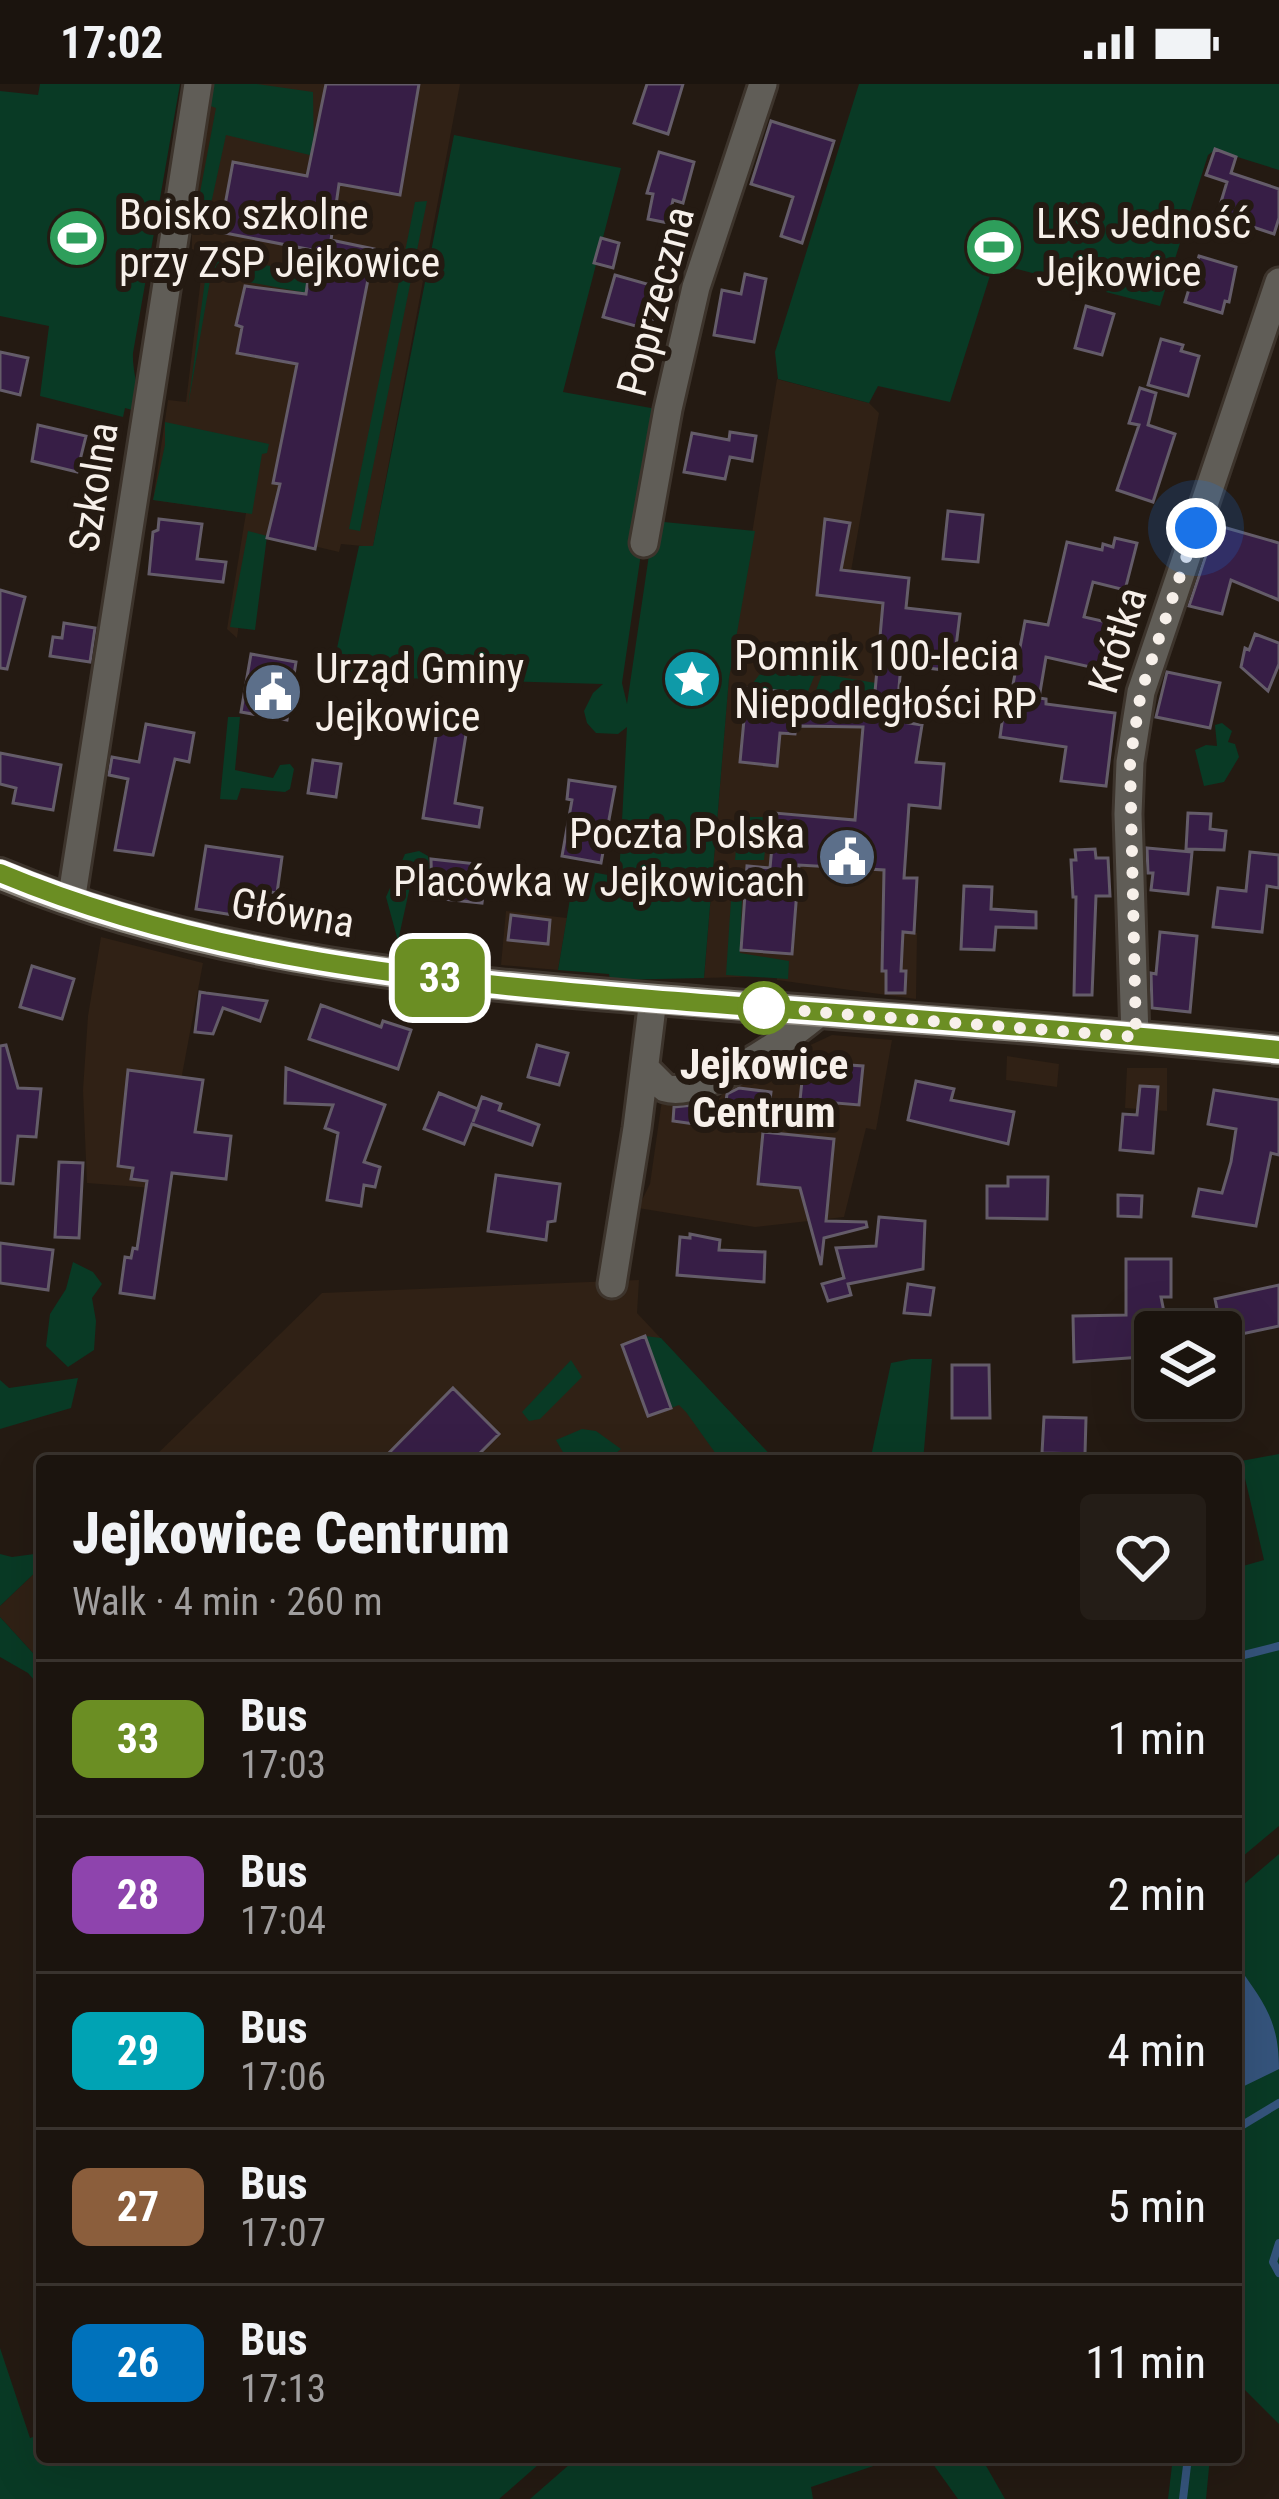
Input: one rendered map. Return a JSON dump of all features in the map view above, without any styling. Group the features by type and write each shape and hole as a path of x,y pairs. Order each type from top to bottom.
{"street":[{"name":"Szkolna","path":"71,902 197,84"},
{"name":"Poprzeczna","path":"644,543 696,287 763,84"},
{"name":"Krótka","path":"1136,1037 1128,814 1130,761 1141,692 1279,282"},
{"name":"Główna","path":"0,874 71,902 189,935 341,964 496,985 1279,1050"},
{"path":"612,1284 652,999"},
{"path":"645,1068 665,1088 692,1089 792,1035 820,1012"}],"shaded area":[{"path":"211,84 460,84 373,547 341,544 339,552 267,535 247,564 237,638 227,629 246,513 153,500 168,400 186,402 204,253 192,249 192,220"},
{"path":"777,379 869,403 879,413 851,571 909,578 880,931 917,933 916,999 777,980 777,976 704,978 729,676"},
{"path":"506,911 567,918 558,970 501,965"},
{"path":"101,937 203,963 166,1189 87,1183 83,1090 88,1016"},
{"path":"832,1035 892,1040 876,1130 866,1128 844,1217 755,1227 638,1208 650,1184 662,1100 714,1105 728,1087 753,1080 789,1055"},
{"path":"1007,1056 1059,1064 1057,1087 1006,1080"},
{"path":"1127,1068 1167,1068 1167,1111 1125,1108"},
{"path":"639,1280 637,1313 770,1455 156,1455 322,1293"},
{"path":"36,1572 36,1656 0,1617 0,1606"}],"green space":[{"name":"Boisko szkolne przy ZSP Jejkowice","path":"40,84 180,84 133,353 136,411 125,408 123,417 40,396 49,326 0,316 0,91 38,95"},
{"path":"205,84 257,84 313,92 314,156 226,135 206,227 195,219 216,108 208,105"},
{"name":"LKS Jedność Jejkowice","path":"859,84 1279,84 1279,170 1215,150 1208,155 1160,306 994,263 950,402 878,386 869,403 778,379 775,352"},
{"path":"454,135 621,168 563,392 662,410 622,683 627,704 654,521 755,531 729,678 704,978 610,980 609,974 558,970 575,869 619,877 627,727 618,734 596,733 584,711 603,684 331,676 359,546 373,546"},
{"path":"427,201 360,531 349,529 415,202"},
{"path":"209,251 230,256 228,272 211,275 188,406"},
{"path":"243,261 335,278 318,295 241,279"},
{"path":"165,422 269,444 262,454 252,514 153,500"},
{"path":"248,531 267,536 255,630 230,627"},
{"path":"775,669 816,672 807,694 750,687 759,675"},
{"path":"822,674 876,683 876,702 814,696"},
{"path":"228,717 240,717 235,770 273,778 280,765 290,764 294,769 290,789 241,788 237,800 220,799"},
{"path":"1222,723 1232,731 1228,742 1235,744 1239,757 1224,782 1204,786 1195,750 1217,746 1215,725"},
{"path":"739,817 768,817 764,860 735,860"},
{"path":"419,851 428,856 430,871 411,882 398,941 386,897 405,854"},
{"path":"743,869 740,953 789,961 788,979 726,975 733,870"},
{"path":"73,1262 93,1272 102,1284 92,1298 94,1350 68,1367 46,1346 50,1314 66,1289"},
{"path":"645,1336 661,1338 770,1455 717,1455 686,1412 679,1405 671,1408"},
{"path":"932,1359 924,1455 871,1455 891,1363"},
{"path":"571,1360 582,1377 540,1419 529,1421 522,1412"},
{"path":"78,1378 71,1408 0,1429 0,1380 9,1388"},
{"path":"582,1429 596,1431 621,1449 614,1455 565,1455 556,1440"},
{"path":"1279,1454 1279,1826 1242,1857 1242,1566 1264,1560 1242,1461"},
{"path":"0,1554 36,1554 36,1572 0,1606"},
{"path":"0,1617 36,1656 36,1682 28,1673 0,1657"},
{"path":"1279,1854 1279,2424 1242,2387 1242,1886"},
{"path":"0,2348 30,2438 36,2436 36,2463 540,2463 499,2499 0,2499"},
{"path":"571,2463 882,2463 811,2487 813,2499 530,2499"},
{"path":"932,2463 984,2463 1005,2499 958,2499"},
{"path":"1172,2463 1209,2463 1206,2499 1168,2499"}],"water":[{"path":"1242,1972 1273,2024 1279,2069 1242,2087"}],"building":[{"path":"326,84 419,84 400,195 339,184 331,240 374,249 315,549 267,538 280,484 273,483 297,364 237,353 242,327 236,325 245,286 306,294 312,250 220,232 233,162 307,176"},
{"path":"647,84 683,84 668,134 634,123"},
{"path":"771,121 834,141 802,243 781,236 793,197 751,184"},
{"path":"1215,149 1236,157 1231,173 1279,189 1274,234 1217,215 1227,182 1206,175"},
{"path":"659,152 694,162 683,203 673,200 668,223 648,219 653,194 647,193"},
{"path":"601,238 619,243 613,268 594,263"},
{"path":"1199,256 1236,267 1222,313 1185,302"},
{"path":"745,274 766,279 754,342 714,335 722,290 741,294"},
{"path":"615,275 661,288 650,330 603,317"},
{"path":"1086,306 1114,314 1102,355 1075,348"},
{"path":"1161,339 1199,356 1188,396 1148,385"},
{"path":"0,352 28,358 20,395 0,390"},
{"path":"1140,388 1156,393 1148,425 1175,434 1153,502 1117,490 1139,425 1129,423"},
{"path":"38,425 86,436 77,472 32,461"},
{"path":"730,432 756,436 752,461 730,457 725,479 684,472 692,433 729,440"},
{"path":"948,511 983,515 978,562 943,559"},
{"path":"159,519 202,524 197,559 226,562 223,582 149,574"},
{"path":"825,519 850,523 841,570 909,578 906,608 960,614 953,671 901,665 896,721 922,725 916,762 944,764 940,808 909,805 904,878 917,878 914,933 903,932 905,993 886,993 886,971 882,971 884,870 799,865 792,954 741,950 747,866 770,868 775,813 855,820 863,727 796,726 795,734 780,733 777,766 740,762 747,688 799,693 798,701 874,703 883,603 817,595"},
{"path":"1216,525 1279,543 1279,600 1231,580 1222,614 1189,606"},
{"path":"1115,538 1137,543 1125,590 1093,582 1084,617 1115,624 1108,671 1046,657 1039,698 1046,699 1046,704 1115,713 1106,786 1061,781 1066,747 1000,737 1006,694 1011,695 1025,621 1048,625 1067,542 1102,550 1103,544 1113,547"},
{"path":"0,590 25,597 7,669 0,668"},
{"path":"64,623 95,628 90,662 50,656 53,637 62,638"},
{"path":"1255,634 1279,643 1279,664 1268,691 1241,667 1245,648 1249,650"},
{"name":"Urząd Gminy Jejkowice","path":"251,654 296,662 287,720 241,712"},
{"path":"1167,672 1220,683 1210,728 1156,717"},
{"path":"439,717 468,722 455,803 482,808 479,827 423,818"},
{"path":"146,724 194,733 189,762 175,759 153,855 115,850 128,779 109,775 112,757 139,762"},
{"path":"0,753 61,765 53,810 13,803 16,788 0,784"},
{"path":"313,760 341,764 336,797 308,793"},
{"path":"569,780 615,787 601,863 562,856 572,800 567,799"},
{"path":"1188,813 1211,814 1210,829 1226,831 1224,850 1186,849"},
{"path":"206,846 282,857 277,893 245,888 244,897 236,896 233,915 196,909"},
{"path":"1147,848 1192,852 1188,894 1151,890 1153,873 1148,873"},
{"path":"1095,849 1096,858 1108,858 1110,896 1096,896 1092,995 1074,995 1076,897 1071,860 1076,860 1075,850"},
{"path":"1250,852 1279,855 1279,888 1267,886 1262,932 1213,927 1218,888 1246,891"},
{"path":"431,859 477,864 476,879 485,880 482,903 432,898"},
{"path":"964,886 992,887 991,909 1036,912 1036,928 996,927 994,950 961,949"},
{"path":"511,915 550,920 548,944 508,940"},
{"path":"1160,932 1197,936 1190,1012 1152,1008 1151,973 1156,974"},
{"path":"32,966 74,979 62,1019 20,1007"},
{"path":"200,992 267,1001 260,1021 223,1008 213,1034 195,1032"},
{"path":"321,1005 381,1027 383,1021 411,1030 398,1069 309,1039"},
{"path":"6,1045 18,1088 41,1089 36,1137 18,1136 13,1184 0,1183 0,1046"},
{"path":"537,1045 568,1053 559,1085 528,1077"},
{"path":"804,1062 863,1066 859,1105 800,1100"},
{"path":"286,1068 385,1105 364,1162 380,1167 375,1187 364,1185 361,1206 327,1200 338,1133 325,1128 333,1105 285,1103"},
{"path":"128,1070 203,1080 195,1132 231,1136 226,1179 172,1173 154,1298 120,1293 125,1257 131,1258 133,1248 137,1249 147,1181 131,1179 133,1168 118,1166"},
{"path":"916,1081 954,1089 951,1100 1014,1112 1008,1144 908,1120"},
{"path":"1140,1086 1158,1087 1153,1153 1120,1150 1123,1114 1137,1115"},
{"path":"739,1088 771,1092 767,1123 724,1117 727,1094"},
{"path":"1214,1090 1279,1100 1279,1155 1271,1153 1256,1226 1193,1216 1199,1189 1222,1193 1231,1162 1236,1129 1208,1124"},
{"path":"439,1093 478,1109 482,1097 501,1104 499,1110 539,1125 532,1145 472,1124 464,1144 424,1129"},
{"path":"674,1107 725,1109 723,1128 673,1121"},
{"path":"763,1132 834,1139 826,1221 866,1222 867,1227 824,1238 821,1265 800,1188 758,1184"},
{"path":"59,1162 83,1163 79,1238 55,1237"},
{"path":"496,1175 560,1184 555,1221 548,1222 546,1240 488,1231"},
{"path":"1008,1177 1048,1177 1047,1219 987,1218 987,1186 1008,1186"},
{"path":"1118,1195 1142,1196 1141,1217 1118,1216"},
{"path":"879,1217 925,1221 923,1269 848,1284 851,1295 828,1301 822,1284 844,1278 836,1248 876,1246"},
{"path":"690,1234 720,1240 719,1250 765,1252 764,1282 677,1275 680,1237 690,1238"},
{"path":"0,1243 53,1250 48,1290 0,1283"},
{"path":"1126,1259 1171,1259 1171,1297 1161,1297 1164,1311 1134,1311 1134,1358 1074,1362 1073,1316 1126,1315"},
{"path":"908,1284 934,1288 930,1315 904,1313"},
{"path":"1279,1285 1279,1326 1242,1334 1242,1311 1217,1311 1215,1299"},
{"path":"645,1336 671,1408 648,1416 622,1345"},
{"path":"952,1365 989,1365 990,1418 952,1418"},
{"path":"453,1388 499,1434 478,1455 387,1455"},
{"path":"1044,1417 1086,1418 1085,1454 1042,1453"}],"waterway":[{"path":"1242,1655 1279,1646"},
{"path":"1242,2125 1279,2103"},
{"path":"1279,2243 1273,2262 1279,2273"},
{"path":"1183,2499 1187,2463"}],"bus line":[{"name":"33","path":"0,873 80,905 155,927 341,964 496,985 1279,1050"}],"place":[{"name":"Boisko szkolne przy ZSP Jejkowice","path":"77,238"},
{"name":"LKS Jedność Jejkowice","path":"994,247"},
{"name":"Pomnik 100-lecia Niepodległości RP","path":"692,679"},
{"name":"Urząd Gminy Jejkowice","path":"273,692"},
{"name":"Poczta Polska Placówka w Jejkowicach","path":"847,857"},
{"name":"Jejkowice Centrum","path":"764,1008"}],"route":[{"path":"764,1008 752,1007 1136,1037 1130,761 1141,692 1196,528"}]}
